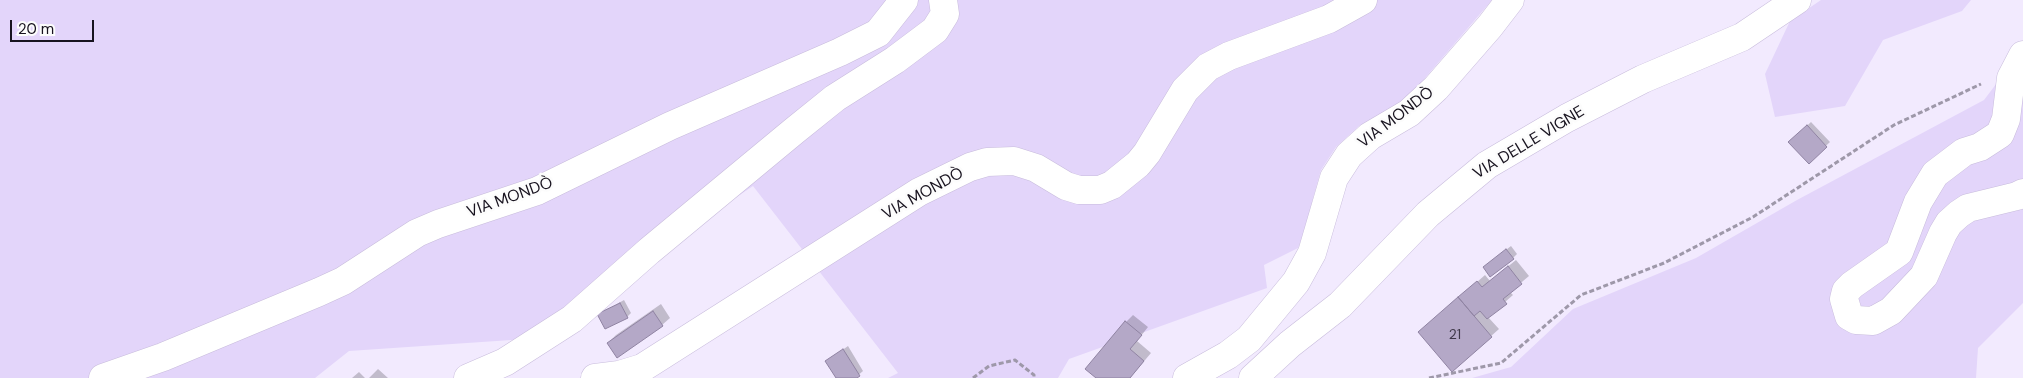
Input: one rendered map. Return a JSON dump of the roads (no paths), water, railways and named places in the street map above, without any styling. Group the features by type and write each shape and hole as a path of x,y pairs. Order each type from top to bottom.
{"street":[{"name":"VIA MONDÒ","path":"103,378 162,357 319,292 342,281 417,233 438,224 537,191 670,126 840,52 878,33 904,0"},
{"path":"468,378 505,362 572,319 656,245 835,98 895,60 935,30 945,14 943,0"},
{"name":"VIA MONDÒ","path":"595,378 619,375 642,368 919,192 970,167 988,162 1014,161 1036,168 1066,186 1079,190 1100,190 1112,185 1138,164 1185,90 1208,67 1229,56 1329,19 1363,0"},
{"name":"VIA MONDÒ","path":"1187,378 1228,355 1250,338 1296,282 1312,253 1334,178 1349,155 1370,136 1409,113 1420,103 1474,45 1510,0"},
{"name":"VIA DELLE VIGNE","path":"1253,378 1290,344 1340,305 1428,214 1486,165 1543,131 1609,96 1742,37 1797,0"},
{"path":"2018,62 2008,89 2006,119 2000,134 1980,147 1959,156 1935,174 1923,192 1899,252 1863,276 1846,291 1844,299 1849,316 1856,320 1873,321 1890,311 1924,276 1949,223 1959,214 1968,208 2023,193"}]}
